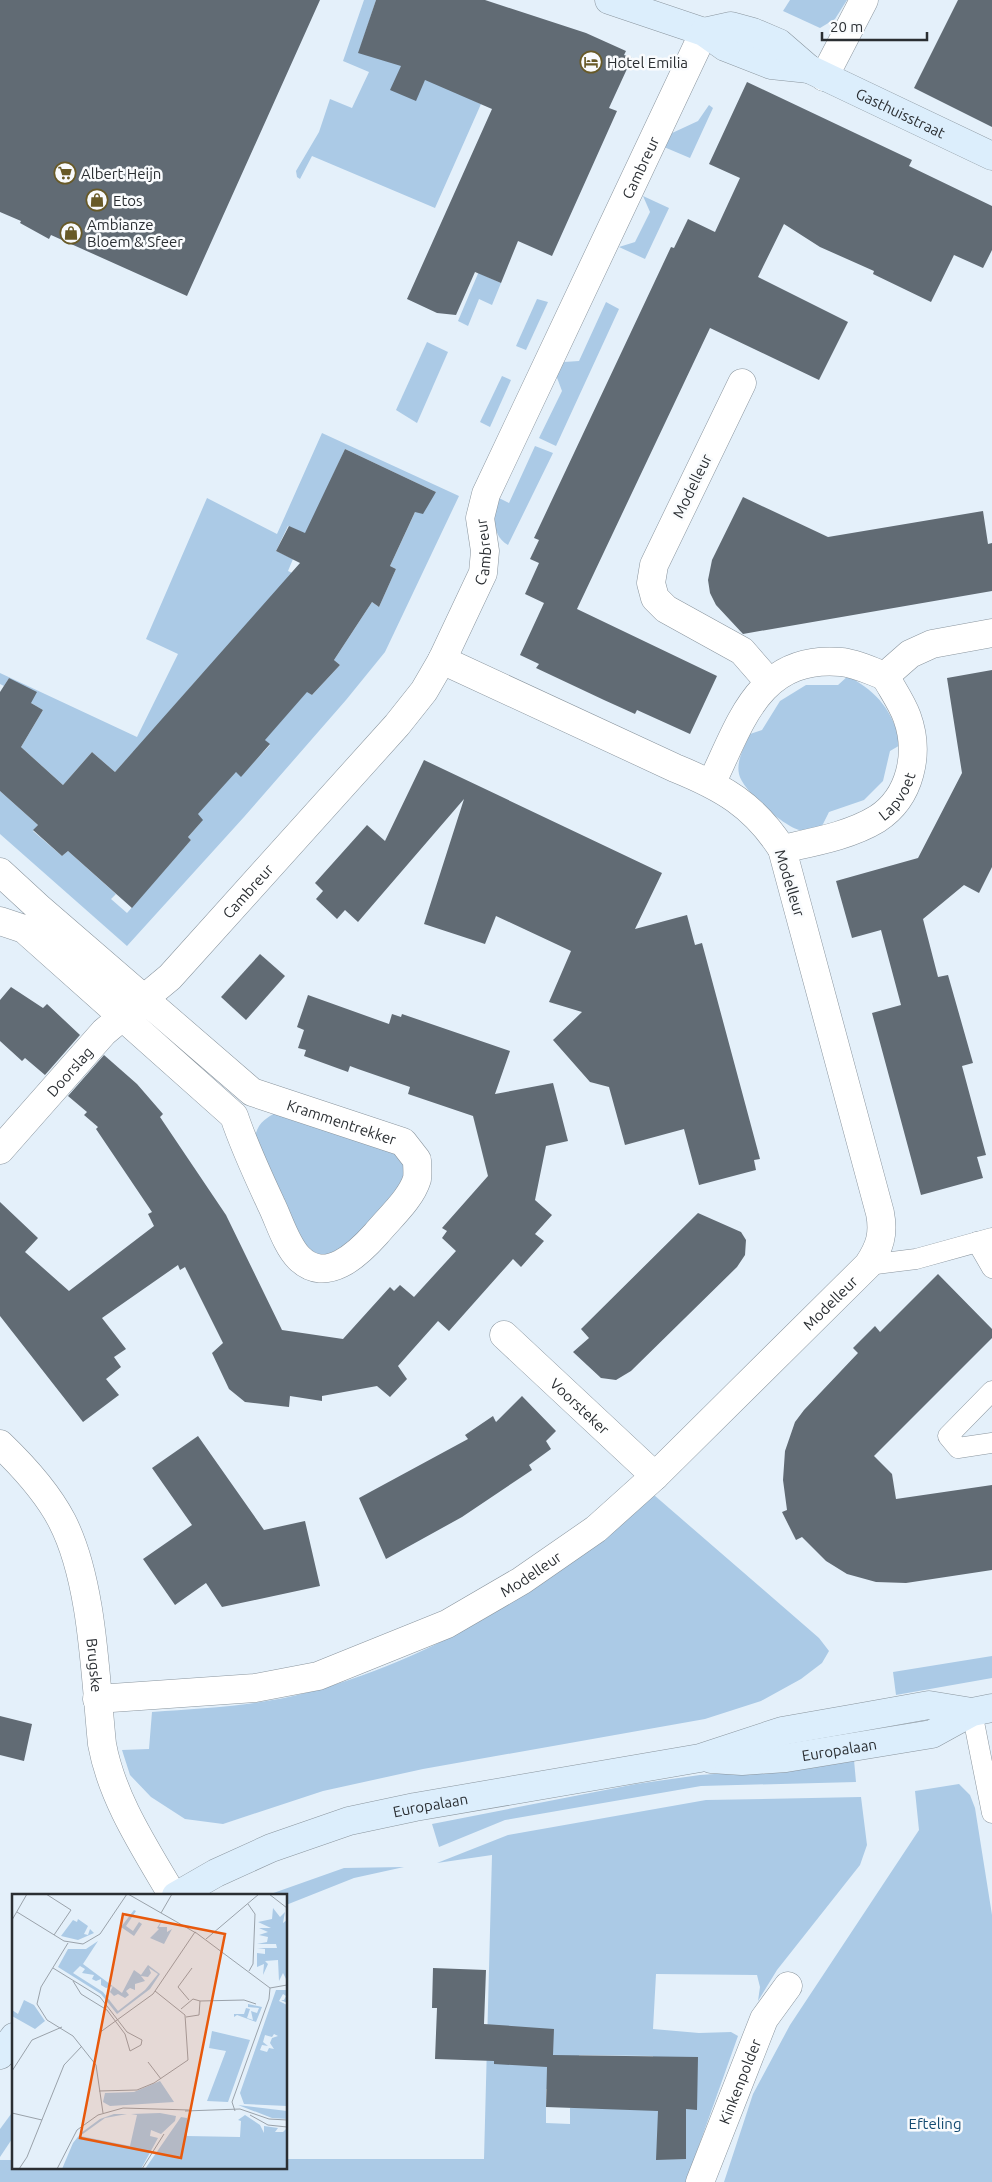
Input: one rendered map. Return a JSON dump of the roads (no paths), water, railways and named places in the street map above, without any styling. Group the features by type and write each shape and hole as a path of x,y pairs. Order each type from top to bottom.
{"main road":[{"name":"Gasthuisstraat","path":"609,0 704,32 725,47 771,65 816,73 992,156"},
{"name":"Europalaan","path":"178,1894 271,1848 349,1821 415,1807 700,1758 742,1761 786,1758 932,1734 982,1710"},
{"path":"0,2055 12,2040"}],"street":[{"path":"816,73 864,0"},
{"name":"Cambreur","path":"143,998 177,970 397,725 424,691 442,660 483,573 485,551 480,518 486,494 704,32"},
{"name":"Modelleur","path":"742,383 654,565 651,583 655,598 666,609 742,651 770,682"},
{"path":"712,782 755,697 770,682 787,670 812,662 843,662 885,676 910,654 932,644 992,633"},
{"name":"Modelleur","path":"97,1699 255,1688 318,1676 377,1654 447,1624 521,1581 596,1529 655,1476 868,1265 879,1249 883,1228 782,849 768,826 754,813 712,782 675,768 442,660"},
{"name":"Lapvoet","path":"782,849 854,830 877,819 896,802 910,777 913,758 912,739 907,716 885,676"},
{"name":"Krammentrekker","path":"0,872 21,919 123,1017 234,1116 246,1150 286,1236 299,1258 314,1267 325,1268 341,1265 359,1253 411,1193 417,1178 417,1160 403,1142 252,1092 143,998 21,919"},
{"name":"Doorslag","path":"0,1150 104,1032 143,998"},
{"path":"234,1116 252,1092"},
{"name":"Voorsteker","path":"504,1335 655,1476"},
{"name":"Brugske","path":"0,1444 42,1490 62,1521 83,1579 107,1771 144,1846 173,1894"},
{"name":"Kinkenpolder","path":"700,2182 764,2019 788,1986"}],"lane":[{"name":"Modelleur","path":"868,1265 916,1259 984,1240 992,1268"},
{"path":"992,1391 948,1436 958,1448 992,1443"},
{"path":"982,1710 992,1811"}],"place":[{"name":"Hotel Emilia","path":"591,62"},
{"name":"Albert Heijn","path":"65,173"},
{"name":"Etos","path":"97,200"},
{"name":"Ambianze Bloem & Sfeer","path":"71,233"}],"park label":[{"name":"Efteling","path":"935,2123"}]}
